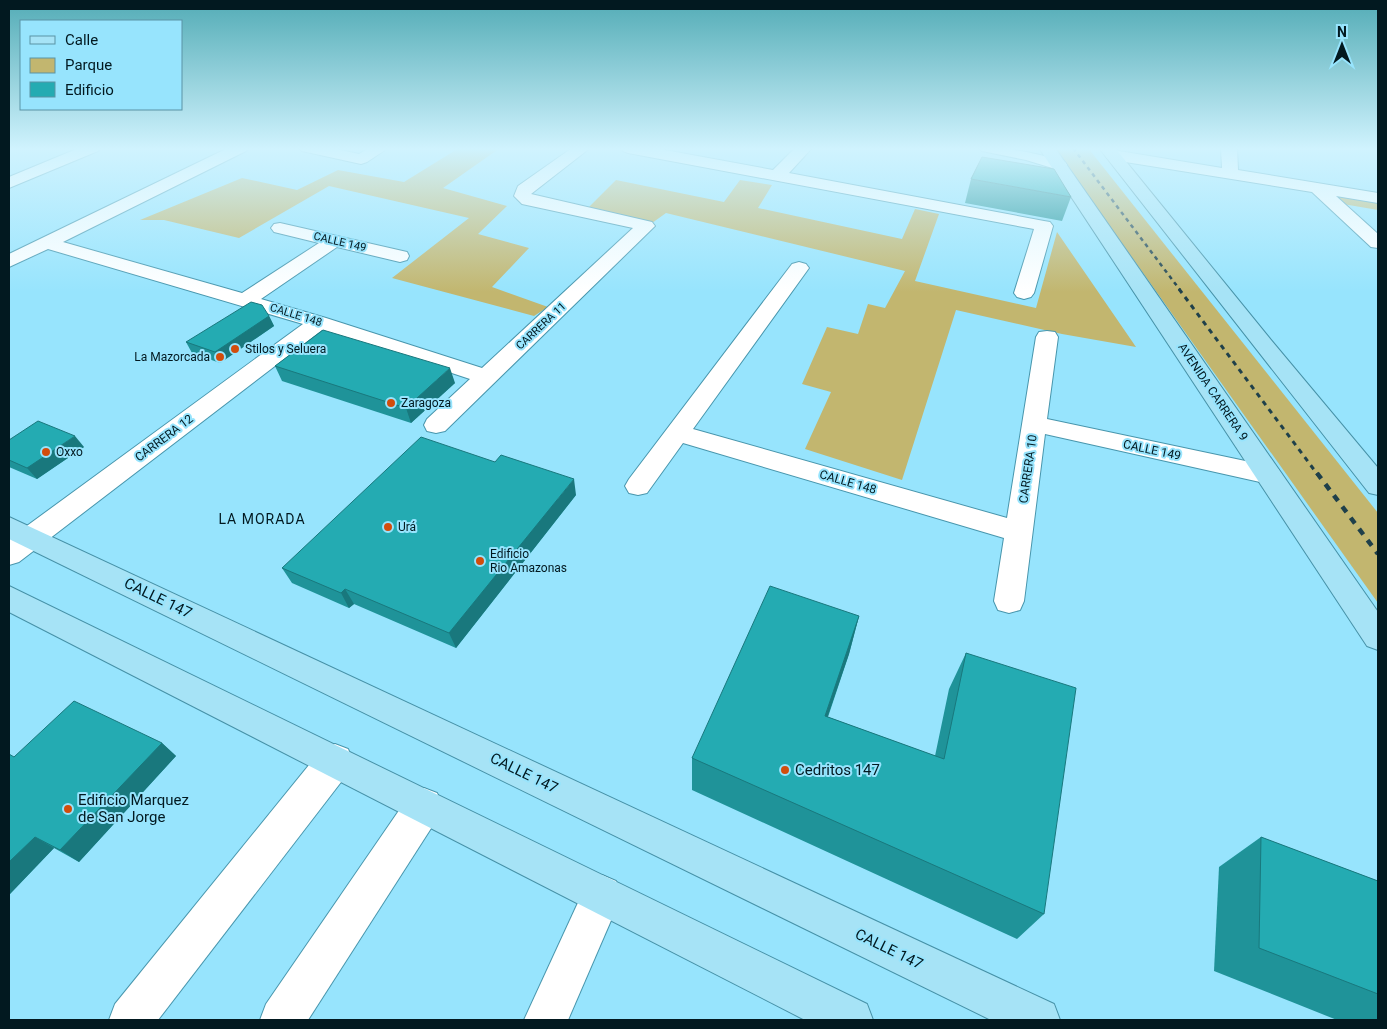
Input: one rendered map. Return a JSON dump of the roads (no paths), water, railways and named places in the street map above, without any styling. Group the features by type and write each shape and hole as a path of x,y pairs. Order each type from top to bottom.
{"main road":[{"name":"AVENIDA CARRERA 9","path":"1079,196 1378,637"},
{"path":"1158,196 1263,346 1378,486"},
{"name":"CALLE 147","path":"20,532 1038,1020"},
{"path":"9,598 851,1020"}],"street":[{"path":"9,261 142,196"},
{"name":"CARRERA 11","path":"436,425 646,226 528,200 522,196"},
{"path":"884,196 1044,226 1024,293"},
{"path":"1256,196 1378,215"},
{"path":"1325,196 1378,243"},
{"name":"CALLE 149","path":"280,228 400,256"},
{"path":"245,300 334,241"},
{"name":"CALLE 148","path":"46,243 320,322 486,377"},
{"path":"638,486 676,432 799,268"},
{"name":"CARRERA 12","path":"9,554 20,532 320,322"},
{"name":"CARRERA 10","path":"1009,601 1047,337"},
{"name":"CALLE 149","path":"1035,424 1269,475"},
{"name":"CALLE 148","path":"676,432 1020,532"},
{"path":"131,1020 335,761"},
{"path":"282,1020 424,806"},
{"path":"546,1020 602,895"}],"railway":[{"path":"1109,196 1180,290"},
{"path":"1179,289 1318,475"},
{"path":"1317,473 1378,554"}],"place":[{"name":"Stilos y Seluera","path":"235,349"},
{"name":"La Mazorcada","path":"220,357"},
{"name":"Zaragoza","path":"391,403"},
{"name":"Oxxo","path":"46,452"},
{"name":"Urá","path":"388,527"},
{"name":"Edificio Rio Amazonas","path":"480,561"},
{"name":"Cedritos 147","path":"785,770"},
{"name":"Edificio Marquez de San Jorge","path":"68,809"}],"district":[{"name":"LA MORADA","path":"262,519"}]}
